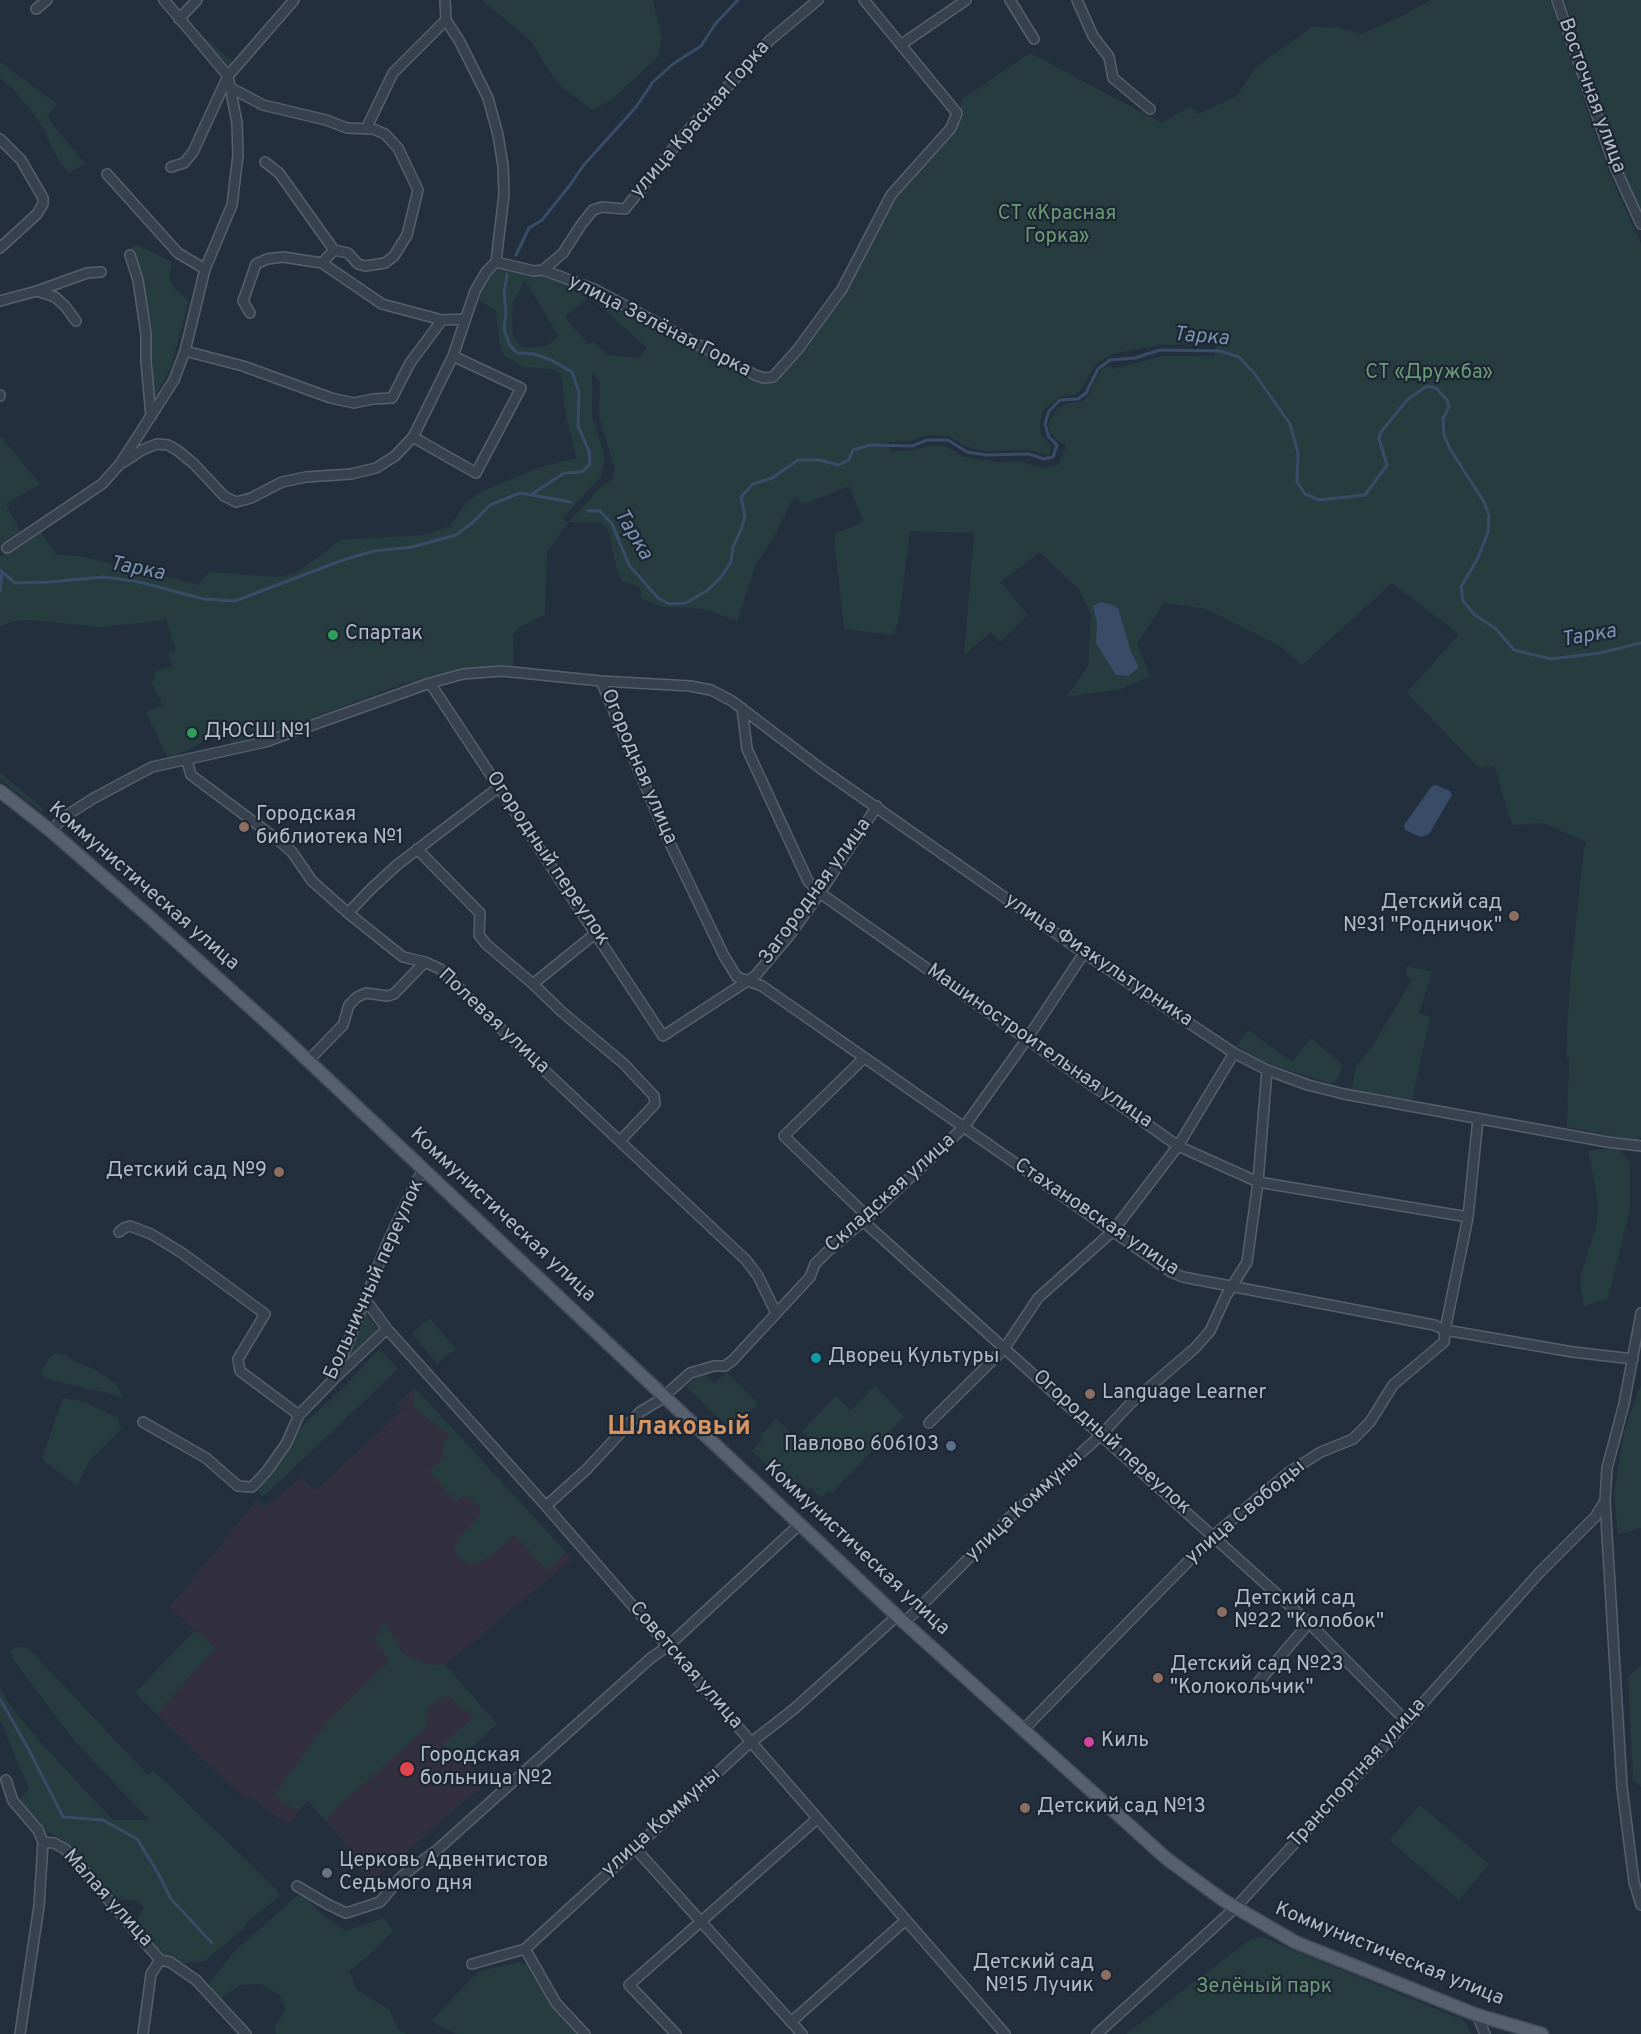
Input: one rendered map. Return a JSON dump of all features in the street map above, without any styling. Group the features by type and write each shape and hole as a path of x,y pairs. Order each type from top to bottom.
{"main road":[{"name":"Коммунистическая улица","path":"0,791 51,831 190,953 308,1061 900,1620 1167,1859 1235,1908 1295,1942 1477,2015 1542,2034"}],"street":[{"path":"36,9 47,0"},
{"path":"7,548 102,484 120,464 150,419 174,380 185,351 205,269 232,206 238,155 237,123 228,76 164,0"},
{"path":"179,19 197,0"},
{"path":"171,167 184,163 193,152 228,76 294,0"},
{"path":"120,464 142,450 157,444 168,445 194,464 224,496 236,502 251,498 282,482 306,477 351,474 376,468 395,456 413,437 453,356 475,291 486,272 496,262 504,194 503,166 498,135 488,98 460,42 446,20 445,0"},
{"name":"улица Красная Горка","path":"543,270 563,253 580,225 593,210 602,207 625,208 683,136 770,40 818,0"},
{"path":"864,0 902,44 966,0"},
{"path":"1010,0 1034,39"},
{"path":"1077,0 1093,36 1109,57 1113,78 1150,109"},
{"name":"Восточная улица","path":"1557,0 1614,165 1641,224"},
{"path":"366,129 393,74 446,20"},
{"name":"улица Зелёная Горка","path":"543,270 594,289 755,375 764,378 773,377 798,349 843,289 891,195 951,128 957,113 902,44"},
{"path":"231,88 263,105 326,120 347,128 374,129 385,134 398,148 418,190 407,235 394,256 385,262 365,266 358,264 348,253 334,250 279,173 265,162"},
{"path":"0,140 21,160 43,198 43,204 37,214 0,248"},
{"path":"107,174 178,253 205,269"},
{"path":"322,263 334,250"},
{"path":"130,255 138,280 146,334 150,419"},
{"path":"249,313 243,301 256,264 267,259 283,257 322,263 382,304 442,320 465,319"},
{"path":"496,262 534,271 543,270"},
{"path":"0,302 82,275 101,272"},
{"path":"37,291 55,297 65,306 75,321"},
{"path":"185,351 243,366 331,398 354,403 392,398 410,363 442,320"},
{"path":"413,437 476,473 521,388 453,356"},
{"name":"Огородная улица","path":"51,831 64,817 152,767 265,742 430,683 463,674 502,672 601,681 666,835 724,956 737,977 750,981"},
{"name":"улица Физкультурника","path":"601,681 690,686 722,694 820,768 1084,953 1234,1053 1267,1070 1308,1085 1344,1094 1607,1142 1641,1146"},
{"name":"Огородный переулок","path":"430,683 663,1036"},
{"name":"Машиностроительная улица","path":"742,708 747,749 808,881 820,893 1178,1146 1258,1182 1468,1217"},
{"name":"Полевая улица","path":"187,761 191,775 292,852 312,881 348,913 403,957 425,962 440,969 746,1260 758,1276 776,1313"},
{"path":"348,913 370,889 417,849 499,787"},
{"name":"Загородная улица","path":"663,1036 750,981 789,936 877,806"},
{"path":"417,849 480,913 479,935 486,944 624,1064 654,1096 655,1104 620,1141"},
{"path":"534,984 596,933"},
{"name":"Складская улица","path":"546,1506 587,1469 640,1412 664,1396 690,1373 714,1366 725,1366 733,1360 810,1276 815,1264 964,1128 1084,953"},
{"path":"308,1061 343,1025 349,1005 357,997 366,993 387,996 394,994 425,962"},
{"name":"Стахановская улица","path":"750,981 762,986 1171,1272 1183,1277 1434,1325 1445,1330 1573,1352 1633,1359"},
{"path":"929,1423 1004,1348 1038,1298 1113,1231 1178,1146 1234,1053"},
{"name":"Огородный переулок","path":"864,1058 784,1136 865,1219 1004,1348 1310,1623 1406,1721"},
{"name":"улица Коммуны","path":"472,1964 525,1949 751,1742 900,1620 1101,1435 1137,1398 1195,1348 1210,1331 1226,1296 1247,1263 1258,1182 1267,1070"},
{"name":"улица Свободы","path":"1022,1731 1214,1535 1289,1472 1320,1452 1353,1439 1370,1422 1393,1385 1444,1342 1468,1217 1478,1119"},
{"name":"Больничный переулок","path":"144,1422 206,1458 238,1486 252,1487 267,1471 286,1444 299,1415 334,1379 400,1216 424,1170"},
{"path":"119,1232 130,1226 151,1234 182,1253 265,1314 238,1359 240,1371 299,1415"},
{"name":"Советская улица","path":"365,1299 387,1329 546,1506 1005,2034"},
{"path":"1641,1313 1633,1359 1607,1468 1605,1501 1623,1797 1634,1882 1641,1905"},
{"path":"334,1379 387,1329"},
{"name":"Транспортная улица","path":"1097,2034 1235,1908 1542,1570 1595,1517 1605,1501"},
{"path":"297,1886 346,1913 380,1902 402,1876 438,1849 651,1658 668,1646 800,1524"},
{"path":"1256,1684 1310,1623"},
{"path":"6,1780 13,1801 38,1830 43,1842 39,1906 20,2034"},
{"path":"676,2034 629,1985 817,1819"},
{"name":"Малая улица","path":"43,1842 65,1848 160,1960 170,1962 196,1980 246,2034"},
{"path":"634,1847 802,2034"},
{"path":"791,2022 906,1920"},
{"path":"525,1949 556,2003 585,2034"},
{"path":"143,2034 151,1974 160,1960"},
{"path":"1477,2015 1485,2034"}],"shaded area":[{"path":"415,1388 572,1559 445,1665 497,1724 462,1756 486,1783 370,1883 341,1839 308,1800 288,1825 251,1797 246,1800 157,1714 215,1648 170,1607 256,1501 264,1508 302,1477 315,1491 403,1410 397,1403"}],"green space":[{"path":"482,0 653,0 662,38 658,57 611,100 592,110 562,87 553,77 531,41"},
{"path":"1431,0 1550,0 1607,168 1641,244 1641,1137 1637,1141 1567,1127 1569,1061 1566,1054 1570,980 1584,848 1587,842 1542,823 1512,825 1494,766 1479,768 1407,693 1459,634 1392,583 1302,665 1280,646 1206,609 1164,603 1137,643 1150,676 1121,689 1066,697 1088,666 1091,615 1080,591 1040,552 1000,582 1028,615 1000,642 990,632 964,656 974,533 910,531 899,617 894,635 844,629 834,534 863,522 849,486 805,504 794,497 774,537 756,564 737,621 705,609 663,607 641,598 640,587 622,581 616,566 608,529 600,522 569,522 547,552 545,615 520,627 513,635 514,668 470,670 409,682 233,747 229,736 215,742 213,738 168,759 146,712 163,706 151,681 156,679 154,672 173,666 168,653 176,650 166,620 100,627 30,620 13,621 0,627 0,557 41,532 56,555 80,556 199,585 209,572 278,577 296,573 341,540 424,535 450,526 467,502 483,491 537,468 577,458 566,417 561,374 552,369 524,367 504,356 499,341 496,310 477,297 490,275 503,268 532,274 543,273 590,291 775,380 840,303 896,195 954,133 961,118 961,100 1030,53 1162,123 1190,106 1198,114 1237,96 1256,67 1312,27 1340,28 1361,34","holes":["524,279 559,336 546,346 528,348 521,346 514,338 513,302","589,296 647,348 639,358 606,355 594,342 588,344 565,317","1217,343 1214,356 1163,356 1113,369 1110,365 1102,369 1086,398 1081,402 1068,403 1059,407 1051,417 1050,432 1066,446 1059,464 1044,469 1023,462 1000,462 964,457 945,446 928,446 890,452 889,442 911,441 927,435 949,436 967,447 986,451 1027,450 1049,455 1051,445 1041,435 1040,427 1045,408 1062,396 1075,395 1080,391 1096,364 1112,354 1161,345","592,372 600,382 599,417 615,468 613,479 598,490 569,522 562,519 601,476 605,457 592,417"]},
{"path":"1565,0 1641,0 1641,210 1619,163"},
{"path":"184,20 234,63 228,70"},
{"path":"0,62 57,104 47,117 85,164 69,173 59,162 33,113 12,88 0,78"},
{"path":"138,245 172,262 169,279 175,289 189,301 171,367 153,400 131,247"},
{"path":"0,436 40,484 6,504 21,533 0,548"},
{"path":"0,773 44,809 42,812 0,779"},
{"path":"1407,966 1432,972 1419,1013 1430,1017 1412,1100 1352,1089 1356,1066 1374,1044 1412,980 1406,976"},
{"path":"1248,1030 1292,1062 1311,1038 1343,1065 1338,1079 1331,1084 1264,1062 1237,1046"},
{"path":"1619,1147 1630,1163 1630,1209 1608,1298 1584,1307 1580,1278 1597,1223 1598,1202 1588,1151"},
{"path":"365,1312 379,1330 350,1356 347,1353"},
{"path":"430,1318 455,1349 437,1364 412,1333"},
{"path":"379,1349 398,1369 263,1497 254,1486 305,1423 345,1386"},
{"path":"56,1353 66,1355 75,1362 94,1369 116,1384 123,1397 44,1378 41,1374 48,1360"},
{"path":"701,1371 715,1384 726,1372 758,1403 732,1431 686,1387"},
{"path":"875,1385 904,1417 832,1493 829,1490 821,1498 811,1488 808,1490 798,1482 791,1489 752,1451 762,1440 759,1437 776,1419 810,1451 816,1445 802,1431 836,1396 851,1411"},
{"path":"1641,1385 1641,1528 1618,1535 1614,1493 1624,1432"},
{"path":"415,1388 566,1552 547,1570 515,1535 483,1561 471,1564 458,1558 454,1547 463,1533 480,1515 480,1506 464,1495 456,1502 429,1471 442,1460 444,1442 451,1436 413,1407"},
{"path":"63,1398 84,1402 118,1418 121,1429 89,1461 77,1486 42,1459"},
{"path":"385,1621 402,1653 424,1664 445,1665 497,1724 462,1756 456,1758 442,1745 474,1717 448,1695 428,1707 426,1728 336,1808 326,1822 308,1800 297,1811 274,1795 328,1721 389,1662 375,1638"},
{"path":"195,1630 215,1648 157,1714 135,1693"},
{"path":"16,1647 28,1648 148,1775 153,1770 275,1888 280,1896 248,1921 244,1928 205,1961 177,1964 151,1949 156,1939 148,1939 135,1923 144,1907 135,1900 112,1899 73,1855 64,1841 53,1834 38,1830 13,1801 20,1799 29,1789 0,1720 0,1688 12,1708 40,1742 113,1820 149,1820 72,1738 15,1662 10,1652"},
{"path":"1641,1666 1641,1787 1633,1779 1628,1677"},
{"path":"1420,1805 1489,1864 1459,1900 1389,1840"},
{"path":"299,1894 303,1895 324,1916 346,1931 383,1918 393,1931 374,1951 349,1971 357,1990 390,2010 398,2030 407,2034 276,2034 275,2026 286,2010 279,1995 261,1984 240,1985 219,1999 207,1986 234,1952"},
{"name":"Зелёный парк","path":"1262,1937 1465,2021 1471,2034 1126,2034 1251,1939"},
{"path":"520,1962 528,1965 561,2017 578,2034 457,2034 431,2021 479,1971"}],"water":[{"path":"1100,602 1118,608 1131,652 1139,667 1128,676 1116,675 1096,643 1097,623 1093,606"},
{"path":"1436,785 1450,791 1452,795 1429,834 1421,837 1405,830 1404,825 1432,786"}],"waterway":[{"path":"516,255 529,228 542,220 583,166 636,107 653,82 673,64 701,46 716,23 738,0"},
{"path":"507,275 504,292 506,313 504,329 509,344 517,353 534,354 551,360 572,372 579,392 578,426 589,451 590,464 582,472 564,473 532,494"},
{"name":"Тарка","path":"588,511 600,511 612,524 629,565 658,598 669,604 686,603 708,590 731,562 733,547 745,516 741,497 753,484 772,478 798,460 820,460 838,465 849,460 853,450 870,445 912,446 927,440 948,440 967,452 986,455 1029,454 1044,459 1053,457 1057,445 1049,437 1045,424 1049,411 1060,400 1078,399 1086,393 1098,369 1110,360 1135,358 1160,350 1220,351 1239,357 1254,373 1290,424 1298,453 1297,482 1305,494 1319,500 1365,495 1387,465 1379,439 1381,432 1407,400 1427,386 1436,388 1447,400 1449,407 1443,419 1444,435 1450,449 1484,502 1489,515 1488,532 1478,558 1461,587 1463,601 1475,615 1496,629 1514,650 1551,659 1600,653 1641,643"},
{"name":"Тарка","path":"0,570 15,583 103,577 135,581 204,599 235,601 343,560 374,551 412,547 456,535 490,505 520,493 571,502"},
{"path":"0,591 2,573"},
{"path":"0,1699 63,1817 103,1820 137,1839 171,1899 212,1943"}],"place":[{"name":"Спартак","path":"333,635"},
{"name":"ДЮСШ №1","path":"192,733"},
{"name":"Городская библиотека №1","path":"244,827"},
{"name":"Детский сад №31 \"Родничок\"","path":"1514,916"},
{"name":"Детский сад №9","path":"279,1172"},
{"name":"Дворец Культуры","path":"816,1358"},
{"name":"Language Learner","path":"1090,1394"},
{"name":"Павлово 606103","path":"951,1446"},
{"name":"Детский сад №22 \"Колобок\"","path":"1222,1612"},
{"name":"Детский сад №23 \"Колокольчик\"","path":"1158,1678"},
{"name":"Киль","path":"1089,1742"},
{"name":"Городская больница №2","path":"407,1769"},
{"name":"Детский сад №13","path":"1025,1808"},
{"name":"Церковь Адвентистов Седьмого дня","path":"327,1873"},
{"name":"Детский сад №15 Лучик","path":"1106,1975"}],"district":[{"name":"Шлаковый","path":"679,1429"}],"park label":[{"name":"СТ «Красная Горка»","path":"1057,226"},
{"name":"СТ «Дружба»","path":"1429,374"}]}
